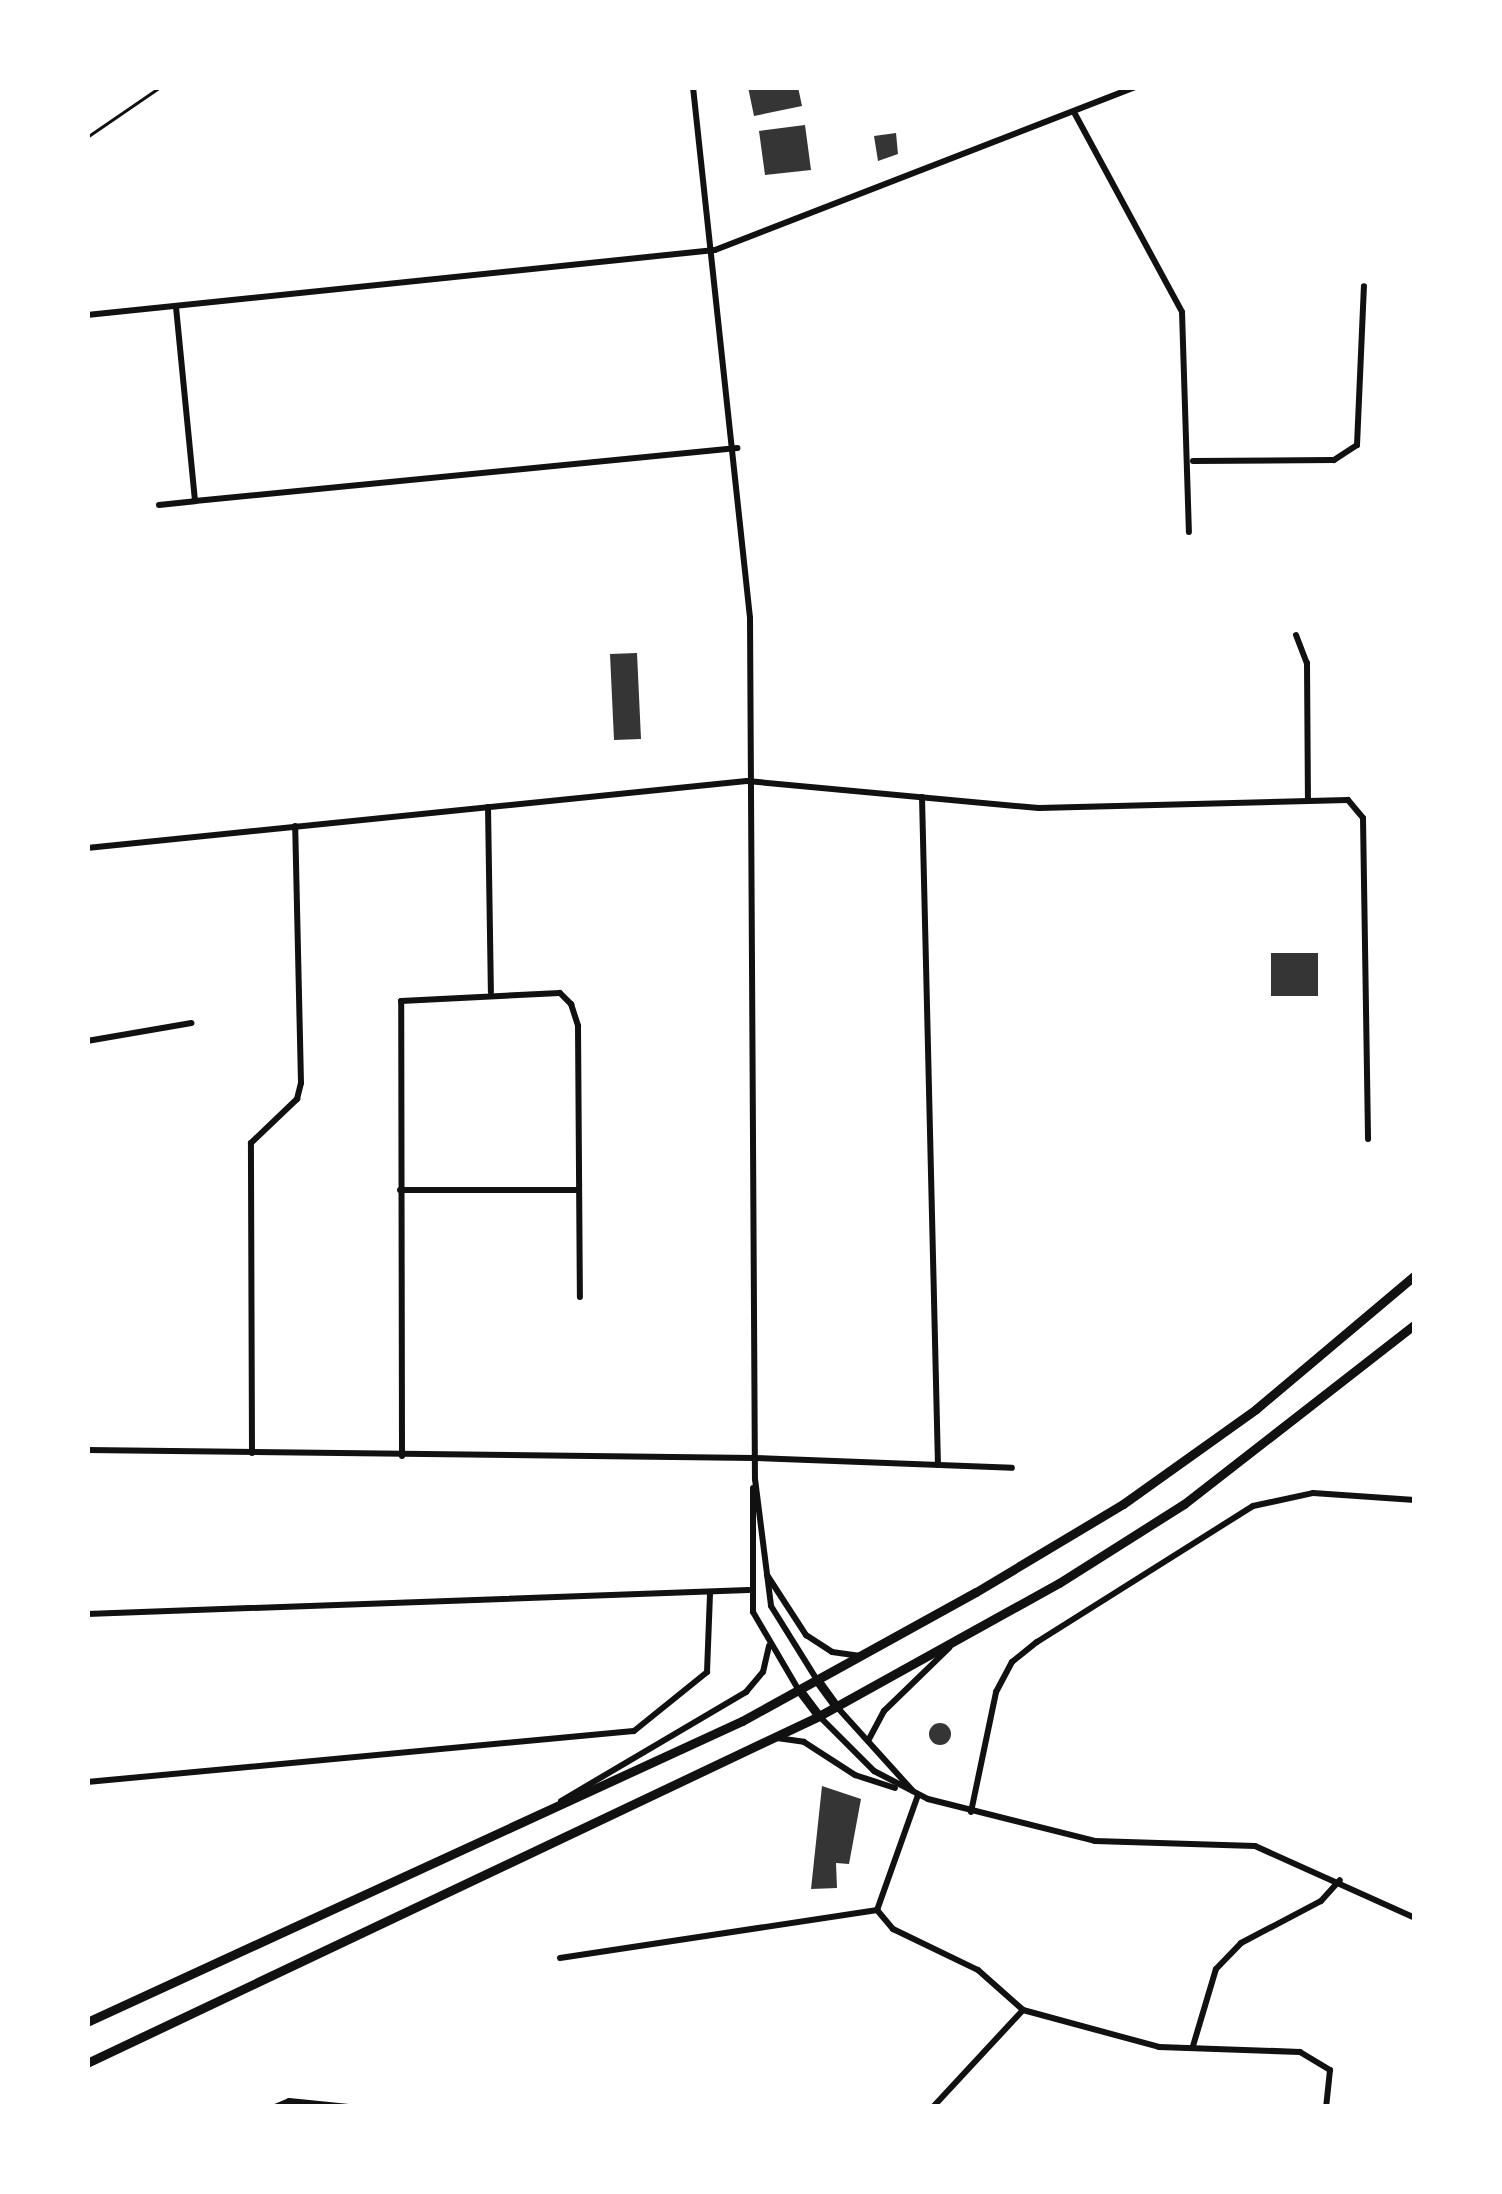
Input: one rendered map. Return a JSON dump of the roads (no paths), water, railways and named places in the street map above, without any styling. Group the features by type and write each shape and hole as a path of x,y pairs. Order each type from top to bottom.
{"highway":[{"path":"87,2022 800,1691 1123,1504 1256,1409 1415,1275"},
{"path":"87,2062 819,1716 1184,1504 1415,1324"},
{"path":"817,1680 836,1706"},
{"path":"800,1691 819,1716"}],"street":[{"path":"693,87 737,448 750,618 747,781 755,1478 749,1589 769,1646 800,1691"},
{"path":"87,315 715,250 1136,87"},
{"path":"1075,112 1182,312 1192,461 1189,532"},
{"path":"1192,461 1334,460 1358,445 1364,286"},
{"path":"176,307 195,501"},
{"path":"159,505 737,448"},
{"path":"1296,635 1307,663 1308,800"},
{"path":"87,848 747,781 1039,808 1308,800 1359,805 1368,1139"},
{"path":"922,796 938,1465"},
{"path":"488,807 490,992"},
{"path":"252,1453 251,1143 297,1099 301,1083 295,826"},
{"path":"402,1456 395,1011 410,996 560,993 571,1004 578,1026 580,1298"},
{"path":"87,1041 191,1023"},
{"path":"400,1190 579,1190"},
{"path":"87,1450 755,1458 1012,1468"},
{"path":"755,1478 771,1606 817,1680"},
{"path":"971,1811 996,1692 1012,1662 1037,1642 1253,1506 1313,1493 1415,1500"},
{"path":"762,1560 806,1635 832,1652 862,1656"},
{"path":"87,1614 749,1589"},
{"path":"87,1782 634,1731 707,1672 710,1594"},
{"path":"868,1741 884,1711 960,1637"},
{"path":"559,1803 628,1755 746,1692 763,1672 769,1646"},
{"path":"836,1706 917,1794"},
{"path":"819,1716 865,1764 904,1790"},
{"path":"771,1738 804,1742 855,1775 971,1811 1095,1841 1255,1846 1340,1880 1415,1918"},
{"path":"877,1910 917,1794"},
{"path":"1193,2047 1216,1969 1241,1943 1321,1901 1340,1880"},
{"path":"560,1958 877,1910"},
{"path":"877,1910 893,1929 978,1970 1023,2010 1159,2047 1318,2058 1333,2085 1326,2107"},
{"path":"933,2107 1023,2010"},
{"path":"275,2107 290,2101 350,2107"}]}
